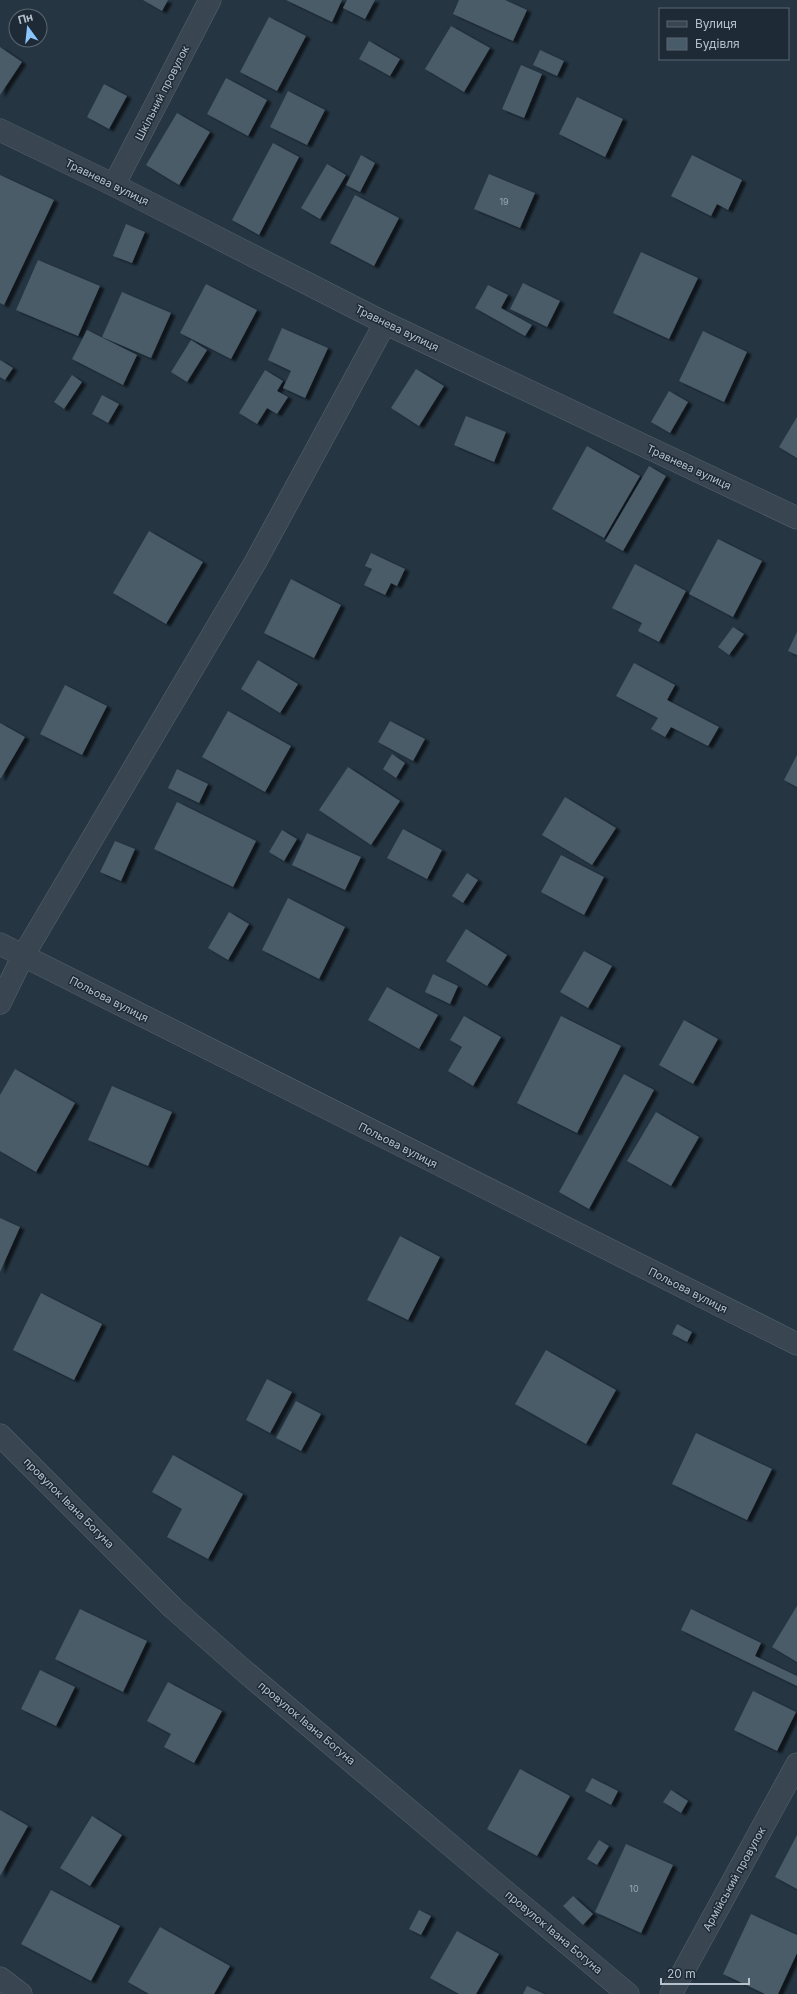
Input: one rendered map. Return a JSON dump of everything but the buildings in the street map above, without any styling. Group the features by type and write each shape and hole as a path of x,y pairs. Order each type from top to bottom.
{"street":[{"name":"Шкільний провулок","path":"114,185 210,0"},
{"name":"Травнева вулиця","path":"0,130 114,185 385,323 797,518"},
{"path":"0,1003 23,956 256,561 385,323"},
{"name":"Польова вулиця","path":"0,944 797,1344"},
{"name":"провулок Івана Богуна","path":"0,1435 179,1613 242,1669 628,1994"},
{"name":"Армійський провулок","path":"671,1994 797,1764"},
{"path":"0,1978 21,1994"}]}
